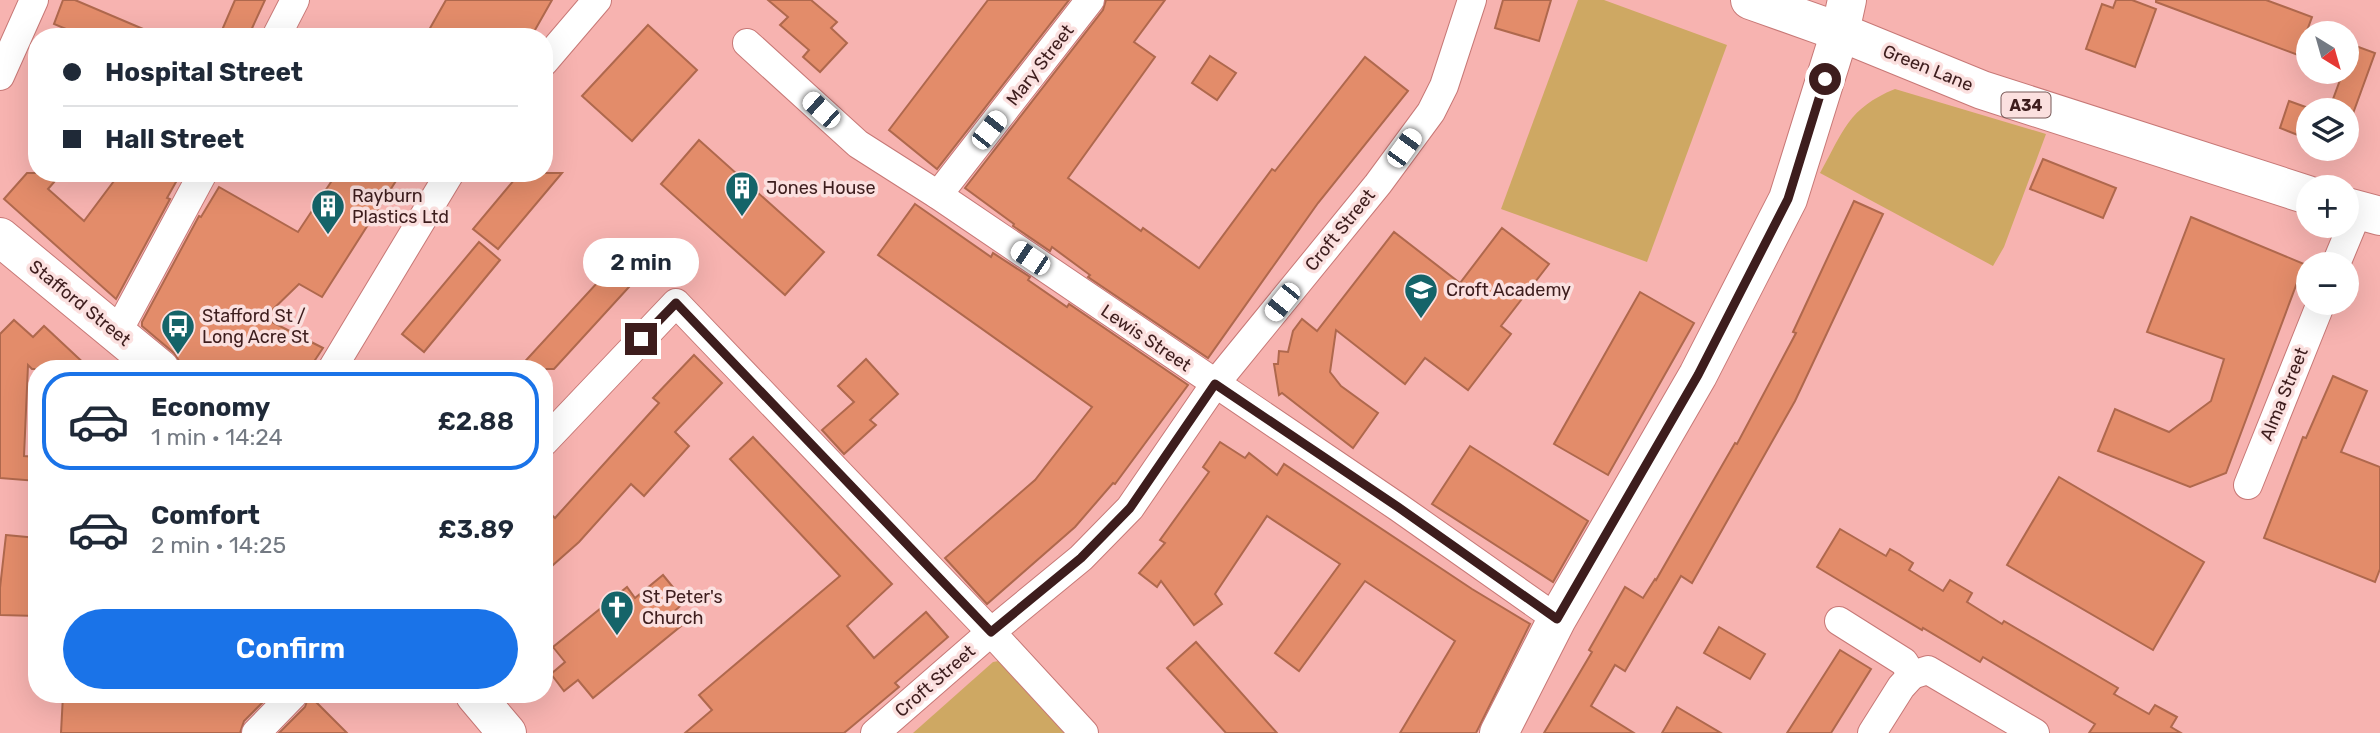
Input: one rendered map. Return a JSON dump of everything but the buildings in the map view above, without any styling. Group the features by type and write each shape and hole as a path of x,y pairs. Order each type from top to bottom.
{"main road":[{"name":"Green Lane","path":"1750,0 1843,16 1982,90 2296,191"},
{"path":"1499,733 1557,619 1698,375 1788,199 1843,16"},
{"name":"Stafford Street","path":"0,237 117,333 143,360"},
{"path":"482,703 507,733"}],"street":[{"path":"0,76 34,0"},
{"path":"281,28 295,0"},
{"path":"553,51 597,0"},
{"name":"Mary Street","path":"938,195 1090,0"},
{"name":"Croft Street","path":"874,733 1081,558 1130,508 1215,384 1378,184 1431,112 1444,86 1472,0"},
{"name":"Lewis Street","path":"747,43 858,144 938,195 1398,507 1557,619"},
{"path":"117,333 198,182"},
{"path":"337,360 445,182"},
{"path":"2342,252 2362,211"},
{"path":"553,433 676,303 1084,733"},
{"name":"Alma Street","path":"2248,485 2316,315"},
{"path":"1839,621 1904,662 1912,675"},
{"path":"1872,733 1900,687 1912,675 1928,670 2035,733"},
{"path":"256,733 285,703"}],"shaded area":[{"path":"1578,0 1604,0 1727,45 1647,262 1501,209"},
{"path":"1895,89 2046,134 2004,247 1993,266 1820,173 1848,123 1867,104"},
{"path":"1004,660 1070,733 913,733 993,662"}],"place":[{"name":"Jones House","path":"742,218"},
{"name":"Rayburn Plastics Ltd","path":"328,236"},
{"name":"Croft Academy","path":"1421,320"},
{"name":"Stafford St / Long Acre St","path":"178,356"},
{"name":"St Peter's Church","path":"617,637"}],"route":[{"path":"641,339 676,303 991,632 1081,558 1130,508 1215,384 1398,507 1557,619 1698,375 1788,199 1825,79"}]}
